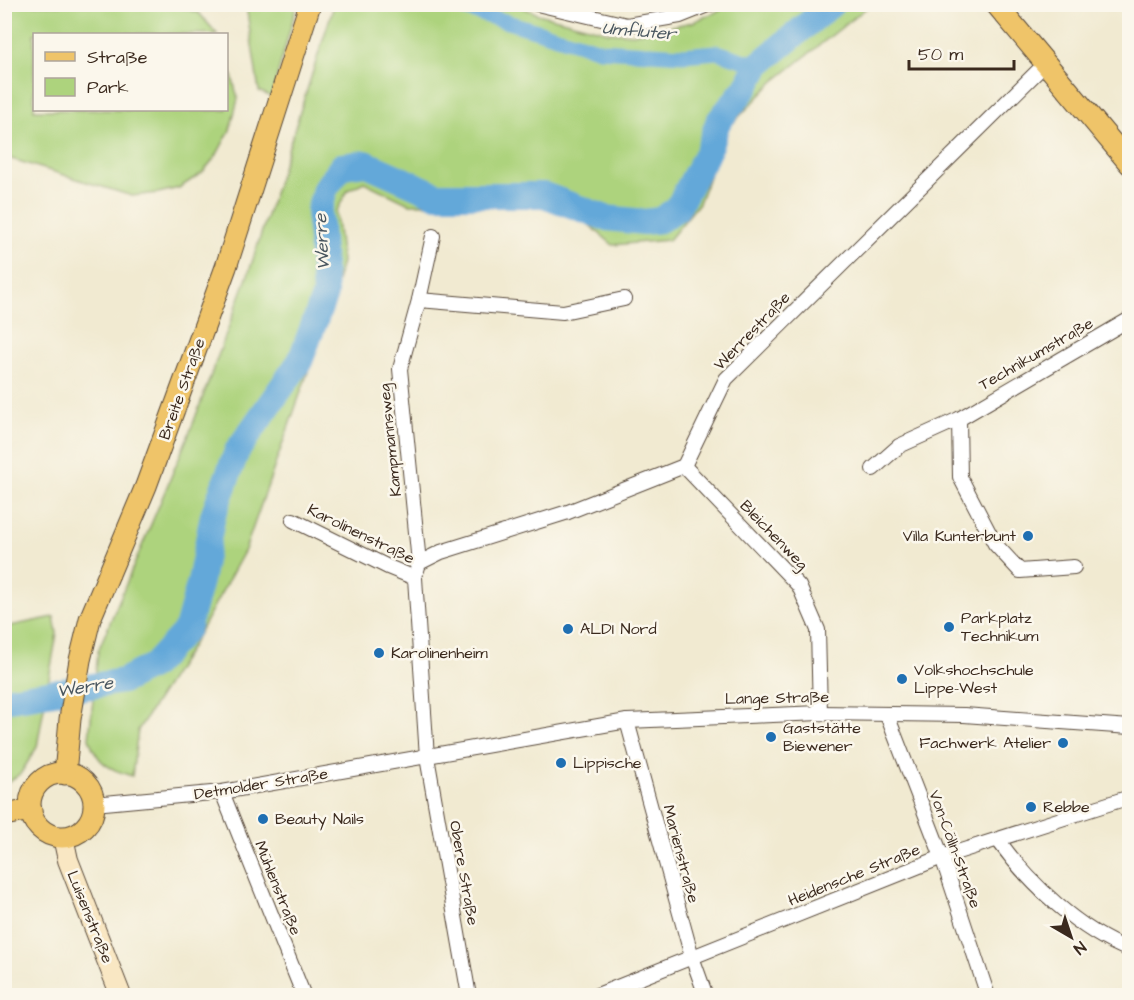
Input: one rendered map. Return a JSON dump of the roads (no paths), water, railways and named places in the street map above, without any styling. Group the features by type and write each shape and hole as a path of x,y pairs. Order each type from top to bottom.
{"main road":[{"name":"Breite Straße","path":"64,774 70,719 80,660 90,620 146,486 226,267 310,4"},
{"path":"996,4 1130,164"},
{"path":"64,774 82,780 92,795 94,804 90,820 85,827 79,832 63,837 42,830 36,824 31,810 33,792 41,782 52,775 64,774"},
{"path":"4,814 31,810"},
{"name":"Luisenstraße","path":"63,837 68,860 121,996"}],"street":[{"path":"537,4 627,25 680,16 710,4"},
{"name":"Werrestraße","path":"684,465 726,379 1045,64"},
{"name":"Kampmannsweg","path":"415,578 418,563 400,369 419,300 433,236"},
{"path":"419,300 563,312 624,298"},
{"name":"Technikumstraße","path":"873,469 899,446 959,418 1130,319"},
{"path":"959,418 960,477 995,544 1020,571 1074,567"},
{"path":"418,563 441,552 568,512 684,465"},
{"name":"Bleichenweg","path":"684,465 799,586 818,630 820,713"},
{"name":"Karolinenstraße","path":"293,520 415,578 427,757"},
{"name":"Lange Straße","path":"427,757 627,721 820,713 964,715 1130,727"},
{"name":"Von-Cölln-Straße","path":"887,715 942,858 988,996"},
{"name":"Marienstraße","path":"627,721 692,957 706,996"},
{"name":"Detmolder Straße","path":"94,804 222,792 427,757"},
{"name":"Obere Straße","path":"427,757 469,996"},
{"name":"Mühlenstraße","path":"222,792 304,996"},
{"name":"Heidensche Straße","path":"595,996 942,858 1130,796"},
{"path":"998,840 1014,862 1072,917 1130,950"}],"waterway":[{"name":"Umfluter","path":"448,4 600,50 683,55 717,52 758,65"},
{"name":"Werre","path":"4,700 123,681 154,665 187,629 200,581 213,515 237,451 300,361 325,294 319,211 325,189 342,166 365,163 437,195 544,195 606,218 644,222 660,220 677,209 708,151 718,122 747,86 758,65 832,4"}],"place":[{"name":"Villa Kunterbunt","path":"1028,536"},
{"name":"Parkplatz Technikum","path":"949,627"},
{"name":"ALDI Nord","path":"568,629"},
{"name":"Karolinenheim","path":"379,653"},
{"name":"Volkshochschule Lippe-West","path":"902,679"},
{"name":"Gaststätte Biewener","path":"771,737"},
{"name":"Fachwerk Atelier","path":"1063,743"},
{"name":"Lippische","path":"561,763"},
{"name":"Rebbe","path":"1031,807"},
{"name":"Beauty Nails","path":"263,819"}]}
